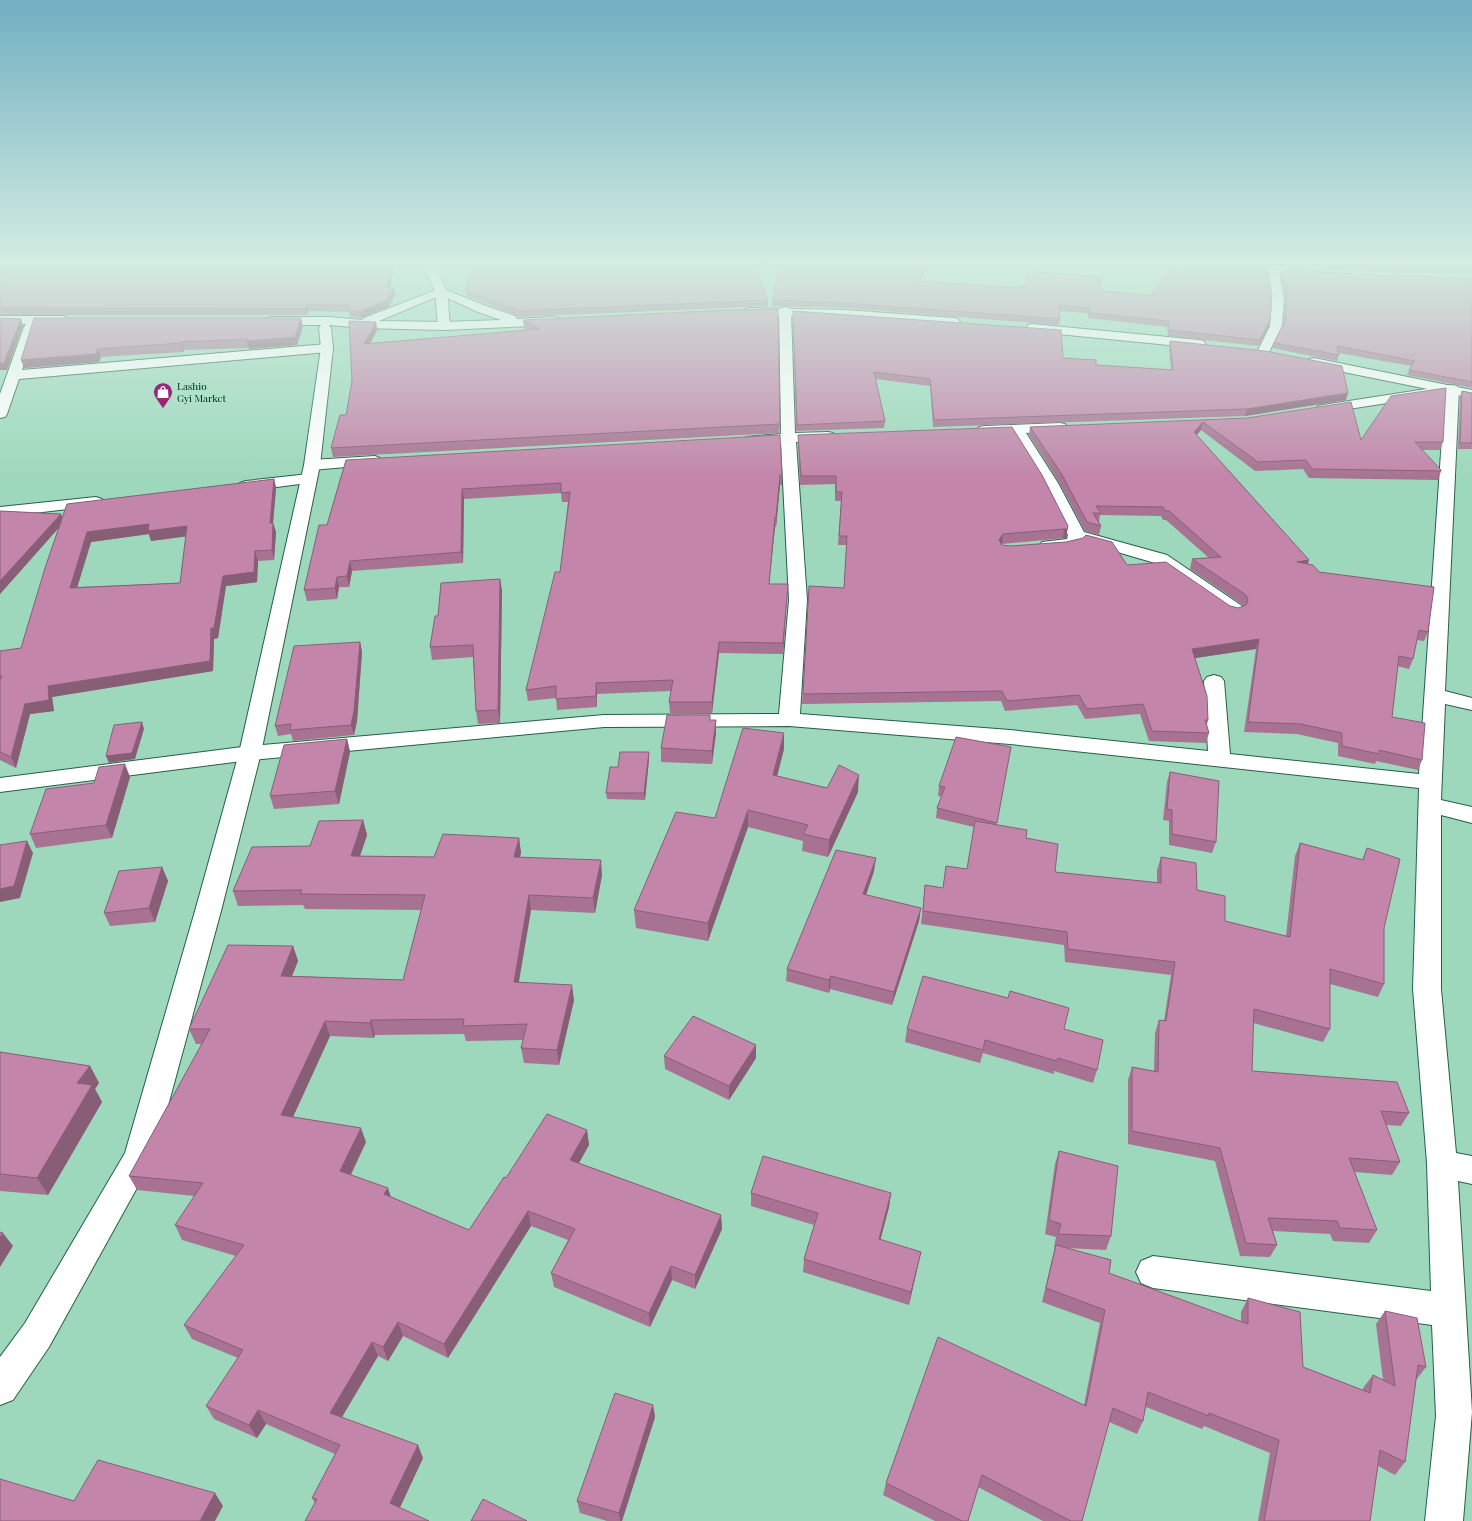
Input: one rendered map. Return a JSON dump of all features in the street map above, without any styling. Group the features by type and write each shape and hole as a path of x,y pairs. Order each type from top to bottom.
{"street":[{"path":"0,414 27,336"},
{"path":"316,336 326,338"},
{"path":"14,375 326,338 331,336"},
{"path":"786,336 788,438 798,600 789,720"},
{"path":"1121,336 1210,346"},
{"path":"1263,352 1271,336"},
{"path":"0,1387 38,1335 138,1157 208,911 250,753 310,472 326,338"},
{"path":"1248,350 1278,355"},
{"path":"1301,359 1472,394"},
{"path":"1306,411 1452,389"},
{"path":"1444,1521 1454,1416 1442,1163 1427,989 1431,805 1430,782 1452,389"},
{"path":"969,431 1080,427"},
{"path":"1016,429 1050,482 1077,535 1075,542 1064,545 1035,547"},
{"path":"732,441 843,436"},
{"path":"230,487 310,472 391,460"},
{"path":"0,512 111,500"},
{"path":"1077,535 1161,559 1235,610"},
{"path":"1214,681 1219,760"},
{"path":"1435,696 1472,704"},
{"path":"0,785 250,753 604,721 789,720 1010,738 1430,782"},
{"path":"1431,805 1472,815"},
{"path":"1442,1163 1472,1170"},
{"path":"1153,1272 1449,1310"}],"building":[{"path":"0,336 14,336 4,363 0,363"},
{"path":"28,336 295,336 247,341 248,339 181,342 98,349 96,354 21,360"},
{"path":"350,336 368,336 364,344 458,336 778,336 780,424 331,448 340,415 346,415 352,381"},
{"path":"794,336 1061,336 1063,358 1096,360 1096,365 1173,370 1170,341 1265,351 1342,366 1348,393 1247,409 934,420 930,379 874,372 885,421 797,425"},
{"path":"1223,336 1262,336 1260,340"},
{"path":"1278,336 1472,336 1472,382 1409,370 1415,361 1337,346 1339,355 1274,343"},
{"path":"1446,388 1443,442 1415,442 1441,471 1312,469 1306,460 1258,462 1203,422 1194,432 1309,560 1297,562 1313,565 1319,572 1434,587 1428,632 1419,630 1413,659 1399,656 1392,717 1425,723 1422,760 1379,750 1379,754 1342,746 1342,733 1301,724 1248,722 1259,639 1192,649 1207,696 1208,720 1205,720 1209,733 1152,731 1143,704 1087,709 1079,695 1007,701 1002,691 803,694 809,586 844,588 847,536 839,536 842,492 836,492 836,476 801,476 798,435 1012,427 1042,475 1068,526 1067,529 1003,534 999,540 1002,545 1010,546 1066,542 1083,538 1086,535 1112,542 1127,565 1166,562 1230,606 1238,608 1246,605 1248,600 1246,595 1192,559 1221,557 1169,511 1165,511 1163,507 1096,506 1101,513 1093,513 1101,526 1087,522 1061,473 1030,427 1247,418 1351,402 1361,440 1391,396"},
{"path":"1462,391 1472,393 1472,443 1460,443"},
{"path":"780,435 782,475 780,475 769,584 788,584 783,643 719,642 712,702 669,702 673,680 596,683 596,696 556,699 556,686 526,690 555,572 560,572 570,492 561,493 561,483 462,489 461,552 350,561 347,576 337,577 335,588 304,590 319,525 327,525 346,460"},
{"path":"274,479 270,523 273,523 272,550 255,551 254,572 223,576 214,628 211,628 210,661 48,686 49,700 25,704 11,757 0,752 0,680 2,676 0,676 0,651 21,648 45,568 67,504","holes":["149,524 148,531 187,526 180,583 70,588 87,532"]},
{"path":"0,511 61,514 0,581"},
{"path":"500,579 498,710 476,711 473,645 430,647 435,616 438,616 441,583"},
{"path":"360,642 354,711 351,725 290,730 291,724 275,726 294,646"},
{"path":"667,715 710,715 710,720 716,720 712,751 661,748"},
{"path":"142,722 132,753 106,756 114,725"},
{"path":"743,728 784,733 773,775 827,788 839,765 859,775 829,840 803,834 808,825 748,810 708,923 634,910 676,812 715,818"},
{"path":"956,737 1011,747 997,823 937,808 945,787 939,786"},
{"path":"347,739 335,791 270,796 284,745"},
{"path":"620,752 649,752 644,793 606,793 610,767 618,767"},
{"path":"125,764 106,825 30,834 46,789 94,783 99,767"},
{"path":"1170,772 1219,781 1216,842 1172,834 1172,810 1167,809"},
{"path":"363,820 351,856 434,857 443,834 519,838 514,857 601,860 593,898 529,895 514,982 572,985 557,1050 521,1048 527,1024 463,1026 464,1019 371,1020 370,1023 325,1021 281,1115 361,1128 340,1171 388,1188 384,1194 469,1230 504,1177 506,1178 547,1114 587,1130 570,1160 721,1215 695,1275 671,1266 649,1313 551,1273 575,1229 528,1211 444,1344 398,1322 383,1347 372,1342 330,1413 418,1445 390,1503 429,1521 305,1521 317,1499 312,1498 340,1445 258,1410 249,1425 206,1406 243,1350 184,1325 244,1245 175,1225 203,1183 129,1176 210,1029 189,1029 228,945 293,946 281,976 403,980 425,895 300,894 302,890 233,891 252,847 310,846 319,821"},
{"path":"975,821 1027,830 1026,838 1058,844 1055,872 1161,883 1161,857 1196,863 1197,890 1225,896 1225,921 1290,937 1300,843 1363,860 1367,848 1400,859 1384,928 1384,984 1330,969 1330,1029 1254,1009 1252,1071 1397,1082 1409,1113 1381,1111 1400,1162 1349,1158 1377,1230 1340,1228 1337,1221 1268,1218 1277,1245 1246,1243 1220,1148 1132,1131 1132,1067 1158,1072 1159,1020 1166,1021 1175,962 1068,949 1067,932 923,911 925,885 943,888 946,866 967,869"},
{"path":"27,841 14,886 0,889 0,845"},
{"path":"836,850 876,858 863,894 921,908 894,992 831,976 829,980 787,969"},
{"path":"162,867 149,908 104,913 119,871"},
{"path":"923,976 1008,998 1010,991 1069,1008 1064,1029 1103,1040 1097,1070 1058,1058 1057,1061 985,1040 983,1050 907,1029"},
{"path":"693,1016 756,1045 729,1086 664,1056"},
{"path":"0,1052 90,1066 77,1083 92,1085 37,1178 0,1174"},
{"path":"1059,1151 1118,1166 1111,1236 1058,1234 1061,1224 1049,1220"},
{"path":"763,1156 891,1193 879,1239 921,1252 911,1292 804,1259 818,1213 751,1193"},
{"path":"1056,1245 1111,1260 1109,1273 1248,1324 1248,1298 1300,1312 1303,1367 1370,1393 1373,1375 1395,1386 1385,1311 1417,1318 1426,1367 1418,1365 1405,1462 1380,1450 1370,1521 1264,1521 1279,1440 1209,1413 1209,1416 1148,1392 1143,1421 1113,1408 1082,1521 1071,1521 982,1475 968,1521 962,1521 886,1483 938,1337 1086,1406 1105,1310 1046,1288"},
{"path":"615,1393 653,1405 619,1513 577,1501"},
{"path":"98,1460 215,1493 200,1521 0,1521 0,1479 74,1501"},
{"path":"483,1499 527,1521 471,1521"}],"place":[{"name":"Lashio Gyi Market","path":"163,409"}]}
